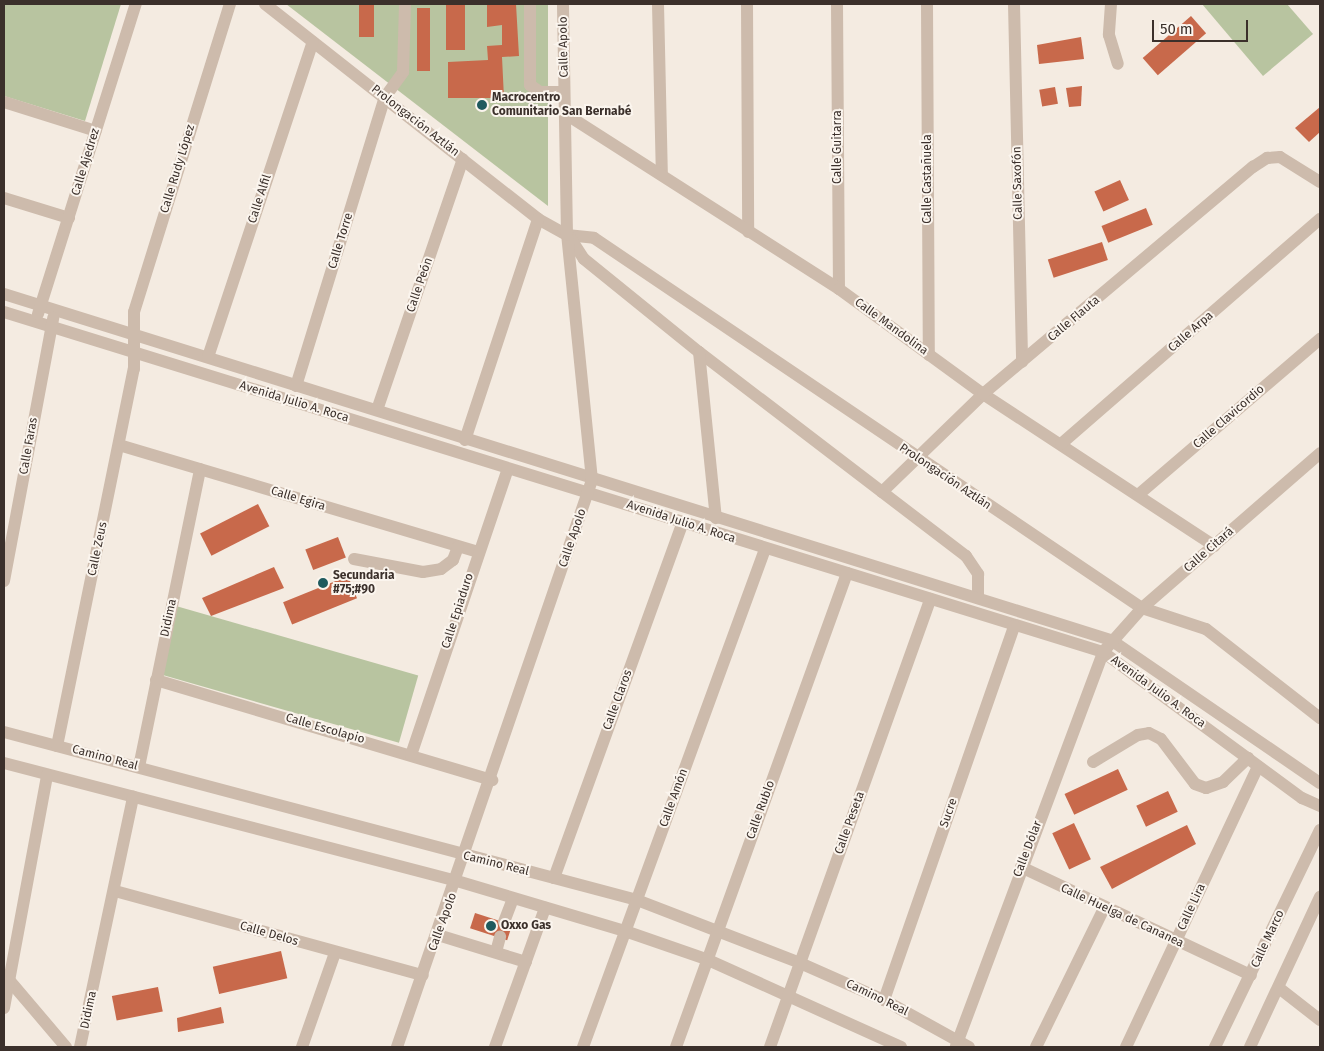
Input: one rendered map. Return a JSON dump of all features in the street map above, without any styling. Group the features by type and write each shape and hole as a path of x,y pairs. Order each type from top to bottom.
{"street":[{"name":"Calle Ajedrez","path":"36,321 136,4"},
{"name":"Calle Rudy López","path":"133,352 133,335 146,268 230,4"},
{"name":"Prolongación Aztlán","path":"265,4 538,219 568,234 594,238 1142,608 1206,629 1320,718"},
{"name":"Calle Torre","path":"296,386 385,97 403,72 405,4"},
{"path":"530,4 530,85 540,92 564,92"},
{"name":"Calle Apolo","path":"397,1047 492,780 590,486 568,234 563,4"},
{"path":"658,4 662,175"},
{"path":"746,4 748,232"},
{"name":"Calle Guitarra","path":"837,4 839,290"},
{"name":"Calle Castañuela","path":"927,4 929,355"},
{"name":"Calle Saxofón","path":"1014,4 1022,362"},
{"path":"1111,4 1109,35 1118,64"},
{"name":"Calle Alfil","path":"208,357 313,42"},
{"path":"4,103 96,130"},
{"name":"Calle Mandolina","path":"564,113 839,290 983,394 1214,546"},
{"name":"Calle Flauta","path":"882,492 983,394 1253,167 1274,156 1289,160 1320,182"},
{"name":"Calle Peón","path":"377,410 463,159"},
{"path":"4,198 69,218"},
{"path":"465,440 538,219"},
{"name":"Calle Arpa","path":"1061,444 1320,219"},
{"path":"568,234 584,259 699,352 966,556 978,574 978,598"},
{"name":"Avenida Julio A. Roca","path":"4,294 377,410 465,440 683,522 765,549 1103,652 1253,762 1320,806"},
{"name":"Calle Faras","path":"4,581 54,311"},
{"name":"Avenida Julio A. Roca","path":"4,312 508,469 590,486 716,518 1111,640 1320,783"},
{"name":"Calle Clavicordio","path":"1138,495 1320,339"},
{"name":"Calle Zeus","path":"58,746 134,369 133,352"},
{"path":"699,352 716,518"},
{"name":"Calle Egira","path":"119,445 477,552"},
{"name":"Calle Citará","path":"1103,652 1111,640 1142,608 1320,453"},
{"name":"Didima","path":"139,767 200,469"},
{"name":"Calle Epiaduro","path":"411,755 477,552 508,469"},
{"name":"Calle Claros","path":"554,878 683,522"},
{"path":"354,559 424,572 441,569 453,560 458,547"},
{"name":"Calle Amón","path":"583,1047 765,549"},
{"name":"Calle Rublo","path":"676,1047 717,928 847,573"},
{"name":"Calle Peseta","path":"770,1047 930,599"},
{"name":"Sucre","path":"884,1000 1014,626"},
{"name":"Calle Dólar","path":"957,1043 1021,867 1103,652"},
{"name":"Calle Escolapio","path":"156,680 492,780"},
{"name":"Camino Real","path":"4,732 464,856 637,900 717,928 884,1000 957,1043 969,1047"},
{"path":"1093,762 1138,735 1149,733 1161,739 1195,784 1206,788 1223,782 1253,762"},
{"name":"Calle Lira","path":"1126,1047 1176,942 1253,762"},
{"path":"4,763 457,881 512,899 625,931 706,959 788,994 901,1047"},
{"path":"4,1008 48,775"},
{"name":"Didima","path":"80,1047 115,891 133,797"},
{"name":"Calle Marco","path":"1215,1047 1320,830"},
{"name":"Calle Huelga de Cananea","path":"1021,867 1176,942 1251,975"},
{"name":"Calle Delos","path":"115,891 335,953 423,975"},
{"path":"1250,1047 1320,897"},
{"path":"504,922 512,899"},
{"path":"495,1047 545,908"},
{"path":"1036,1047 1104,908"},
{"path":"438,934 526,962"},
{"path":"496,952 500,937"},
{"path":"302,1047 335,953"},
{"path":"9,980 66,1047"},
{"path":"1279,988 1320,1020"}],"green space":[{"path":"4,4 121,4 85,121 4,96"},
{"name":"Macrocentro Comunitario San Bernabé","path":"286,4 548,4 548,206"},
{"path":"1202,4 1287,4 1313,34 1263,76"},
{"path":"176,606 418,675 399,743 157,673"}],"building":[{"path":"359,4 374,4 374,37 359,37"},
{"path":"446,4 465,4 465,50 446,50"},
{"path":"487,4 516,4 519,56 502,57 504,98 448,98 448,62 488,60 487,46 502,45 502,25 487,27"},
{"path":"417,8 430,8 430,71 417,71"},
{"path":"1191,16 1206,33 1158,75 1143,58"},
{"path":"1081,37 1084,59 1039,64 1037,45"},
{"path":"1082,86 1081,106 1069,107 1066,88"},
{"path":"1055,87 1058,104 1042,107 1039,90"},
{"path":"1320,107 1320,132 1309,142 1295,128"},
{"path":"1120,180 1129,200 1103,211 1094,191"},
{"path":"1146,208 1153,225 1108,243 1101,226"},
{"path":"1102,242 1108,260 1054,278 1048,260"},
{"path":"258,504 269,526 211,556 200,534"},
{"path":"338,537 346,558 313,570 305,550"},
{"path":"274,567 284,588 211,616 202,598"},
{"path":"348,576 357,598 292,624 283,602"},
{"path":"1118,769 1128,790 1074,815 1065,794"},
{"path":"1168,791 1178,812 1146,827 1136,806"},
{"path":"1074,823 1091,859 1069,869 1052,833"},
{"path":"1187,825 1196,844 1112,889 1100,867"},
{"name":"Oxxo Gas","path":"475,913 512,925 507,940 470,928"},
{"path":"281,951 287,978 219,994 213,967"},
{"path":"158,987 163,1012 117,1021 112,996"},
{"path":"221,1007 224,1023 178,1032 177,1018"}],"place":[{"name":"Macrocentro Comunitario San Bernabé","path":"482,105"},
{"name":"Secundaria #75;#90","path":"323,583"},
{"name":"Oxxo Gas","path":"491,926"}]}
